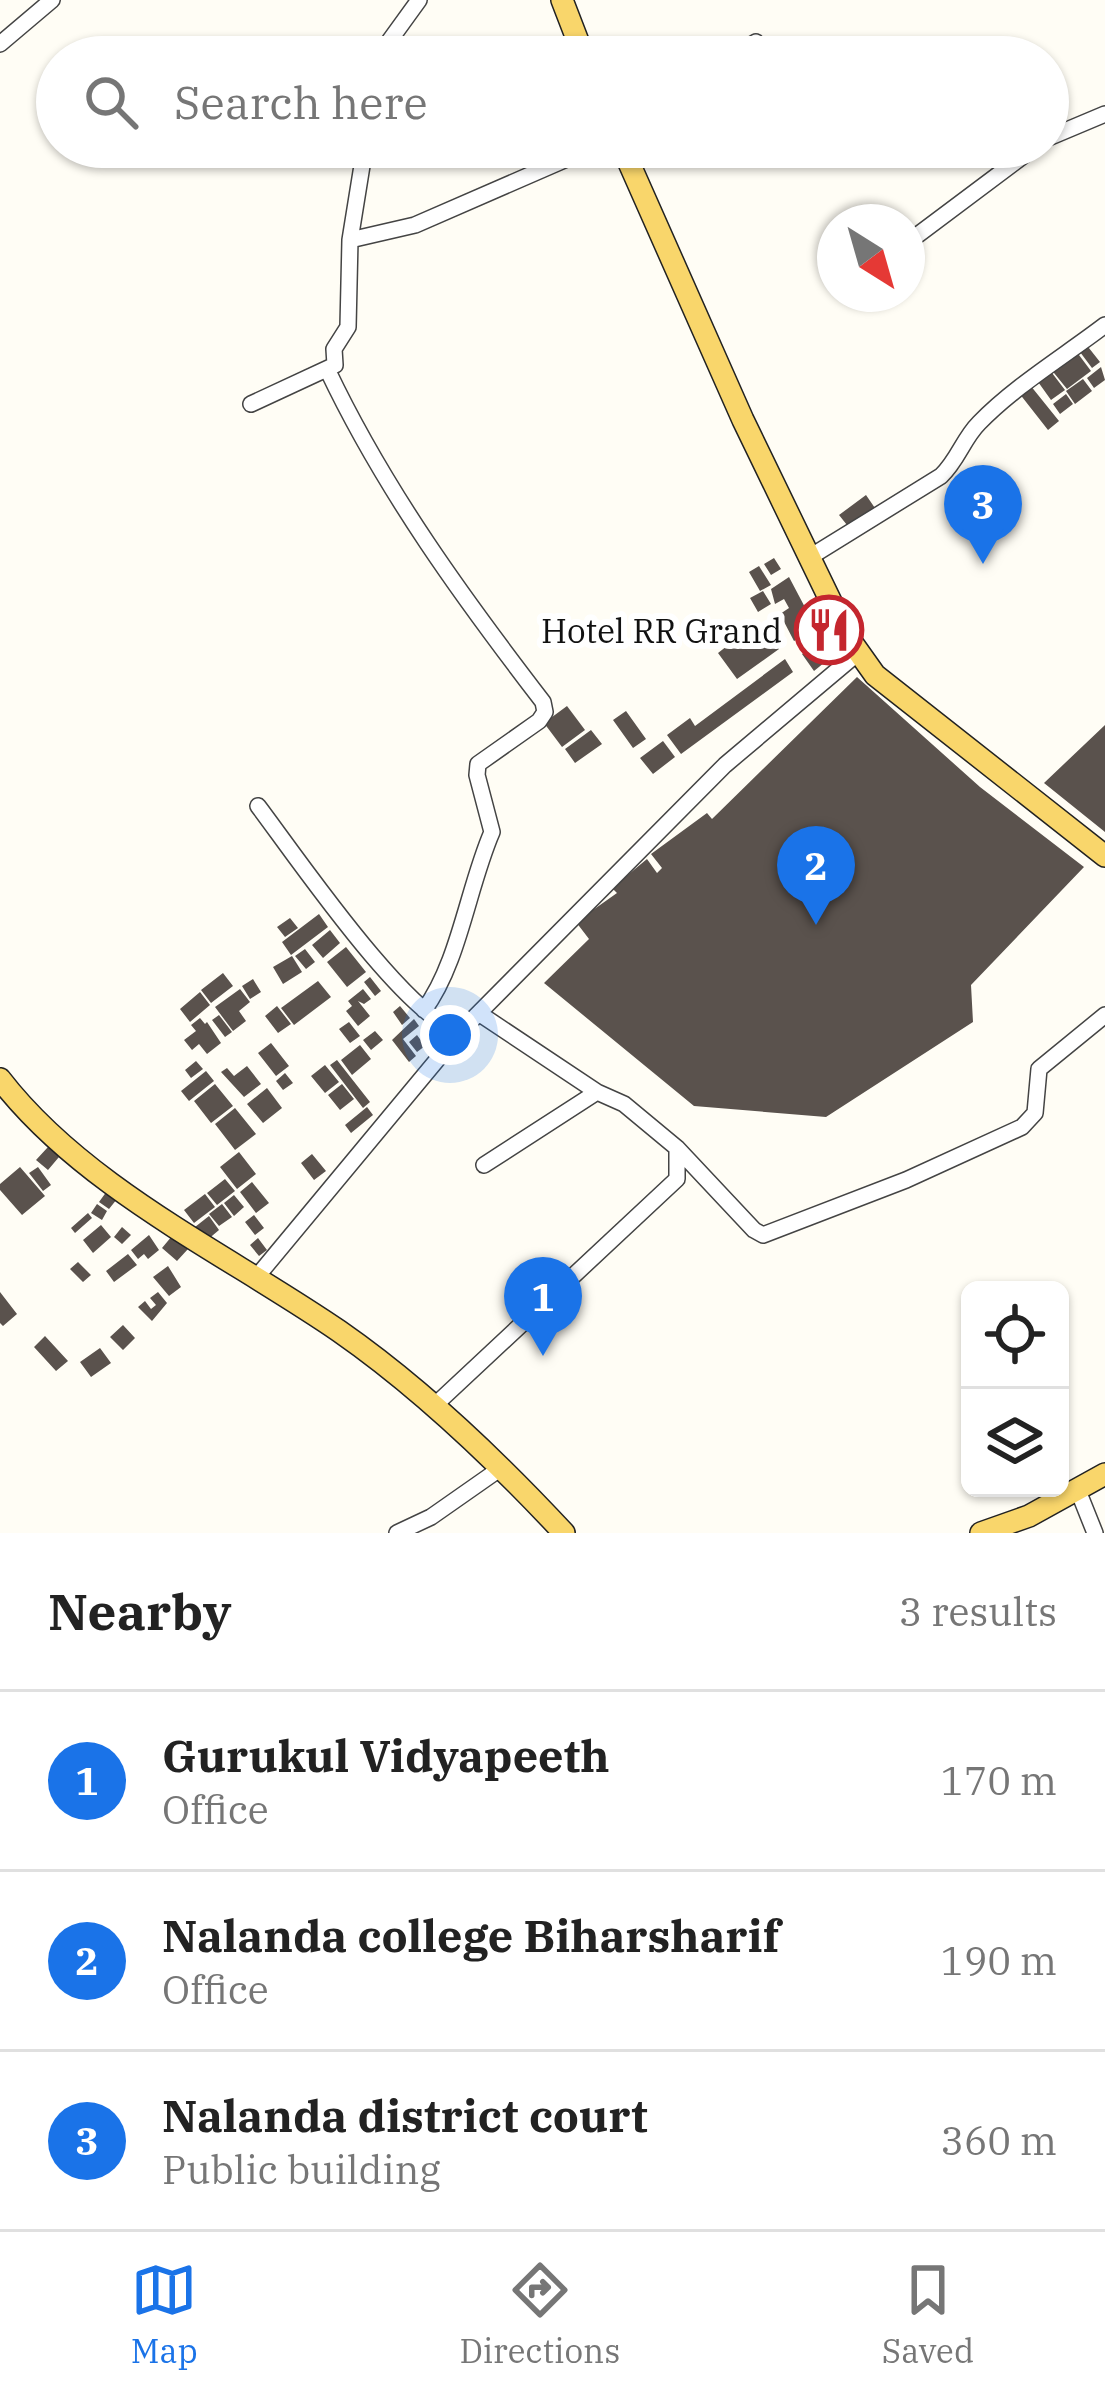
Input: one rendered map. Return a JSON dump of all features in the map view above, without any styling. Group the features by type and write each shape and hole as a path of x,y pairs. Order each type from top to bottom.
{"main road":[{"path":"566,1 577,36"},
{"path":"631,168 743,420 859,652 875,675 1105,856"},
{"path":"0,1079 80,1160 340,1331 434,1406 565,1533"},
{"path":"981,1533 1028,1516 1105,1474"}],"street":[{"path":"0,44 52,0"},
{"path":"393,36 419,0"},
{"path":"1069,129 1105,114"},
{"path":"250,404 335,365 334,349 348,327 350,240 362,168"},
{"path":"350,240 415,225 545,168"},
{"path":"925,230 1007,168"},
{"path":"810,557 941,476 957,461 973,429 991,412 1105,325"},
{"path":"328,371 352,421 455,589 543,702 545,712 539,722 478,764 492,832 441,984 424,1010"},
{"path":"255,1279 461,1031 724,765 859,652"},
{"path":"258,806 367,949 424,1010 451,1030 461,1031"},
{"path":"480,1014 597,1092 624,1104 677,1148 763,1235 906,1180 1022,1127 1035,1113 1039,1069 1105,1015"},
{"path":"484,1165 597,1092"},
{"path":"434,1406 676,1178 677,1148"},
{"path":"397,1533 431,1517 501,1468"},
{"path":"1077,1488 1095,1533"}],"building":[{"path":"1085,343 1100,362 1092,368 1077,348"},
{"path":"1076,351 1091,371 1067,389 1050,368"},
{"path":"1101,367 1105,380 1094,388 1087,378"},
{"path":"1049,369 1065,390 1051,400 1036,379"},
{"path":"1083,379 1092,391 1075,404 1066,391"},
{"path":"1030,385 1059,421 1048,430 1019,393"},
{"path":"1066,394 1073,404 1060,414 1053,404"},
{"path":"866,495 877,511 851,530 839,515"},
{"path":"774,558 781,569 771,575 764,564"},
{"path":"759,566 771,585 760,591 749,572"},
{"path":"789,577 812,631 794,641 780,614 789,608 784,599 775,604 771,589"},
{"path":"763,591 771,604 758,612 750,598"},
{"path":"759,622 779,649 737,679 718,653 738,631 742,635"},
{"path":"818,642 830,658 814,671 802,654"},
{"path":"785,659 793,672 681,754 667,735 690,718 695,726"},
{"path":"857,677 980,787 1084,867 971,985 973,1022 826,1117 694,1106 544,983 589,939 576,922 617,893 612,888 647,859 657,873 662,868 651,854 707,813 712,819"},
{"path":"567,706 585,730 562,747 544,723"},
{"path":"626,711 646,739 633,748 613,720"},
{"path":"1105,725 1105,832 1044,783"},
{"path":"591,730 602,744 575,763 565,749"},
{"path":"663,741 675,757 653,774 640,758"},
{"path":"319,914 328,927 291,955 282,942"},
{"path":"290,918 298,928 285,937 277,927"},
{"path":"330,930 340,943 323,958 312,945"},
{"path":"346,947 366,972 347,987 327,962"},
{"path":"305,949 315,962 306,969 295,956"},
{"path":"292,956 302,972 283,984 273,967"},
{"path":"223,973 233,986 211,1003 201,990"},
{"path":"370,977 381,991 375,996 364,982"},
{"path":"253,979 261,992 250,999 242,986"},
{"path":"318,981 331,997 294,1025 281,1008"},
{"path":"240,989 250,1002 239,1011 246,1021 233,1031 215,1007"},
{"path":"363,989 371,999 364,1004 358,1001 370,1016 358,1026 346,1011 352,1006 348,1001"},
{"path":"200,992 210,1005 190,1022 180,1009"},
{"path":"277,1006 291,1024 278,1033 265,1016"},
{"path":"400,1006 410,1018 402,1025 393,1012"},
{"path":"219,1015 232,1032 225,1037 212,1020"},
{"path":"200,1018 221,1043 207,1054 199,1044 192,1050 184,1040 196,1031 191,1025"},
{"path":"414,1019 419,1026 403,1039 416,1056 409,1062 392,1040"},
{"path":"349,1022 360,1036 350,1043 339,1029"},
{"path":"375,1031 383,1040 371,1050 363,1040"},
{"path":"417,1035 425,1046 417,1052 409,1042"},
{"path":"271,1043 289,1066 276,1076 258,1053"},
{"path":"360,1045 371,1059 352,1075 341,1060"},
{"path":"337,1060 370,1102 363,1108 330,1065"},
{"path":"196,1061 203,1069 191,1078 185,1070"},
{"path":"325,1065 339,1082 325,1093 311,1076"},
{"path":"247,1066 261,1084 244,1097 221,1072 227,1068 234,1076"},
{"path":"206,1071 214,1081 189,1101 181,1091"},
{"path":"285,1073 293,1083 283,1090 276,1081"},
{"path":"215,1084 233,1106 211,1123 194,1101"},
{"path":"342,1084 354,1099 340,1110 328,1095"},
{"path":"267,1088 282,1108 263,1123 247,1104"},
{"path":"367,1107 373,1115 351,1133 345,1125"},
{"path":"235,1108 256,1134 235,1150 215,1124"},
{"path":"48,1147 59,1157 48,1170 36,1160"},
{"path":"239,1152 256,1174 237,1189 220,1167"},
{"path":"312,1154 326,1171 314,1180 301,1163"},
{"path":"20,1167 45,1196 22,1215 0,1190 0,1184"},
{"path":"38,1167 51,1185 43,1191 29,1173"},
{"path":"225,1179 235,1191 217,1205 207,1193"},
{"path":"252,1182 269,1203 256,1213 240,1192"},
{"path":"107,1191 117,1199 109,1209 99,1202"},
{"path":"205,1194 215,1207 194,1223 184,1210"},
{"path":"234,1195 244,1207 234,1216 224,1203"},
{"path":"97,1204 107,1211 102,1220 91,1213"},
{"path":"222,1204 232,1217 219,1226 209,1214"},
{"path":"88,1213 92,1218 75,1233 71,1228"},
{"path":"254,1215 264,1228 255,1235 245,1222"},
{"path":"209,1216 219,1230 206,1241 195,1227"},
{"path":"101,1225 111,1237 93,1253 83,1240"},
{"path":"122,1227 131,1235 122,1244 114,1237"},
{"path":"149,1235 159,1250 148,1259 144,1254 138,1259 131,1250"},
{"path":"172,1236 188,1249 177,1261 162,1248"},
{"path":"258,1238 267,1250 259,1256 250,1245"},
{"path":"128,1254 137,1265 114,1282 106,1271"},
{"path":"78,1262 91,1275 83,1282 70,1269"},
{"path":"168,1266 181,1287 169,1296 153,1277"},
{"path":"0,1292 17,1314 3,1326 0,1323"},
{"path":"158,1292 167,1303 152,1321 138,1307 145,1301 151,1309 156,1305 150,1298"},
{"path":"123,1325 135,1338 123,1350 110,1337"},
{"path":"45,1336 68,1361 56,1371 34,1347"},
{"path":"100,1348 111,1363 91,1377 80,1362"}],"place":[{"name":"Nalanda district court","path":"983,564"},
{"name":"Hotel RR Grand","path":"829,630"},
{"name":"Nalanda college Biharsharif","path":"816,925"},
{"name":"Gurukul Vidyapeeth","path":"543,1356"}]}
